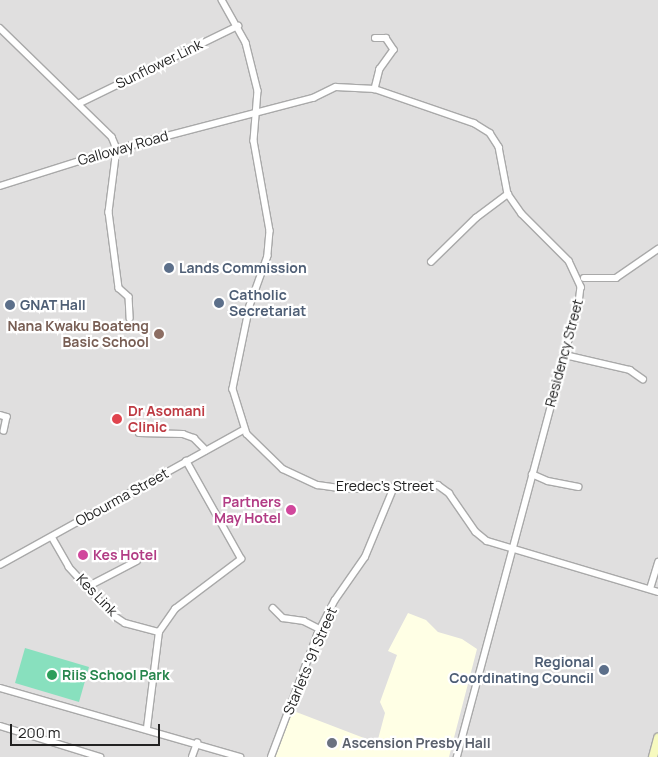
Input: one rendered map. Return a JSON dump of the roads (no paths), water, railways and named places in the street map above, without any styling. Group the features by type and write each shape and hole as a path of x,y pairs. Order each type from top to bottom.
{"street":[{"path":"222,0 238,26 258,91 255,148 270,231 268,256 250,306 234,389 244,430"},
{"name":"Sunflower Link","path":"80,103 238,26"},
{"path":"0,28 110,133 116,149 109,212 119,288 128,297 130,318"},
{"path":"375,38 386,38 394,50 380,69 375,89"},
{"name":"Residency Street","path":"247,114 313,98 336,87 375,89 474,123 490,133 499,147 508,194 522,214 569,262 581,287 565,355 511,547 457,757"},
{"name":"Galloway Road","path":"0,186 116,149 247,114"},
{"path":"431,262 476,218 508,194"},
{"path":"584,278 616,278 658,249"},
{"path":"565,355 630,370 643,380"},
{"path":"0,415 7,417 4,431"},
{"name":"Obourma Street","path":"0,565 244,430"},
{"name":"Eredec's Street","path":"244,430 283,469 318,484 346,489 434,485 443,487 476,532 498,545 511,547 658,592"},
{"path":"139,433 183,434 194,438 206,450"},
{"path":"147,728 159,632 176,609 241,559 186,461"},
{"path":"532,474 548,481 578,487"},
{"name":"Starlets '91 Street","path":"271,757 320,629 335,600 365,557 394,487"},
{"name":"Kes Link","path":"52,537 70,566 113,615 125,622 159,632"},
{"path":"87,587 137,561"},
{"path":"650,589 658,562"},
{"path":"273,608 283,618 304,621 320,629"},
{"path":"0,688 197,742 240,757"},
{"path":"0,726 100,757"},
{"path":"653,757 658,738"},
{"path":"192,757 197,742"}],"place":[{"name":"Lands Commission","path":"169,268"},
{"name":"Catholic Secretariat","path":"219,303"},
{"name":"GNAT Hall","path":"10,305"},
{"name":"Nana Kwaku Boateng Basic School","path":"159,334"},
{"name":"Dr Asomani Clinic","path":"117,419"},
{"name":"Partners May Hotel","path":"291,510"},
{"name":"Kes Hotel","path":"83,555"},
{"name":"Regional Coordinating Council","path":"604,670"},
{"name":"Riis School Park","path":"52,675"},
{"name":"Ascension Presby Hall","path":"332,743"}]}
